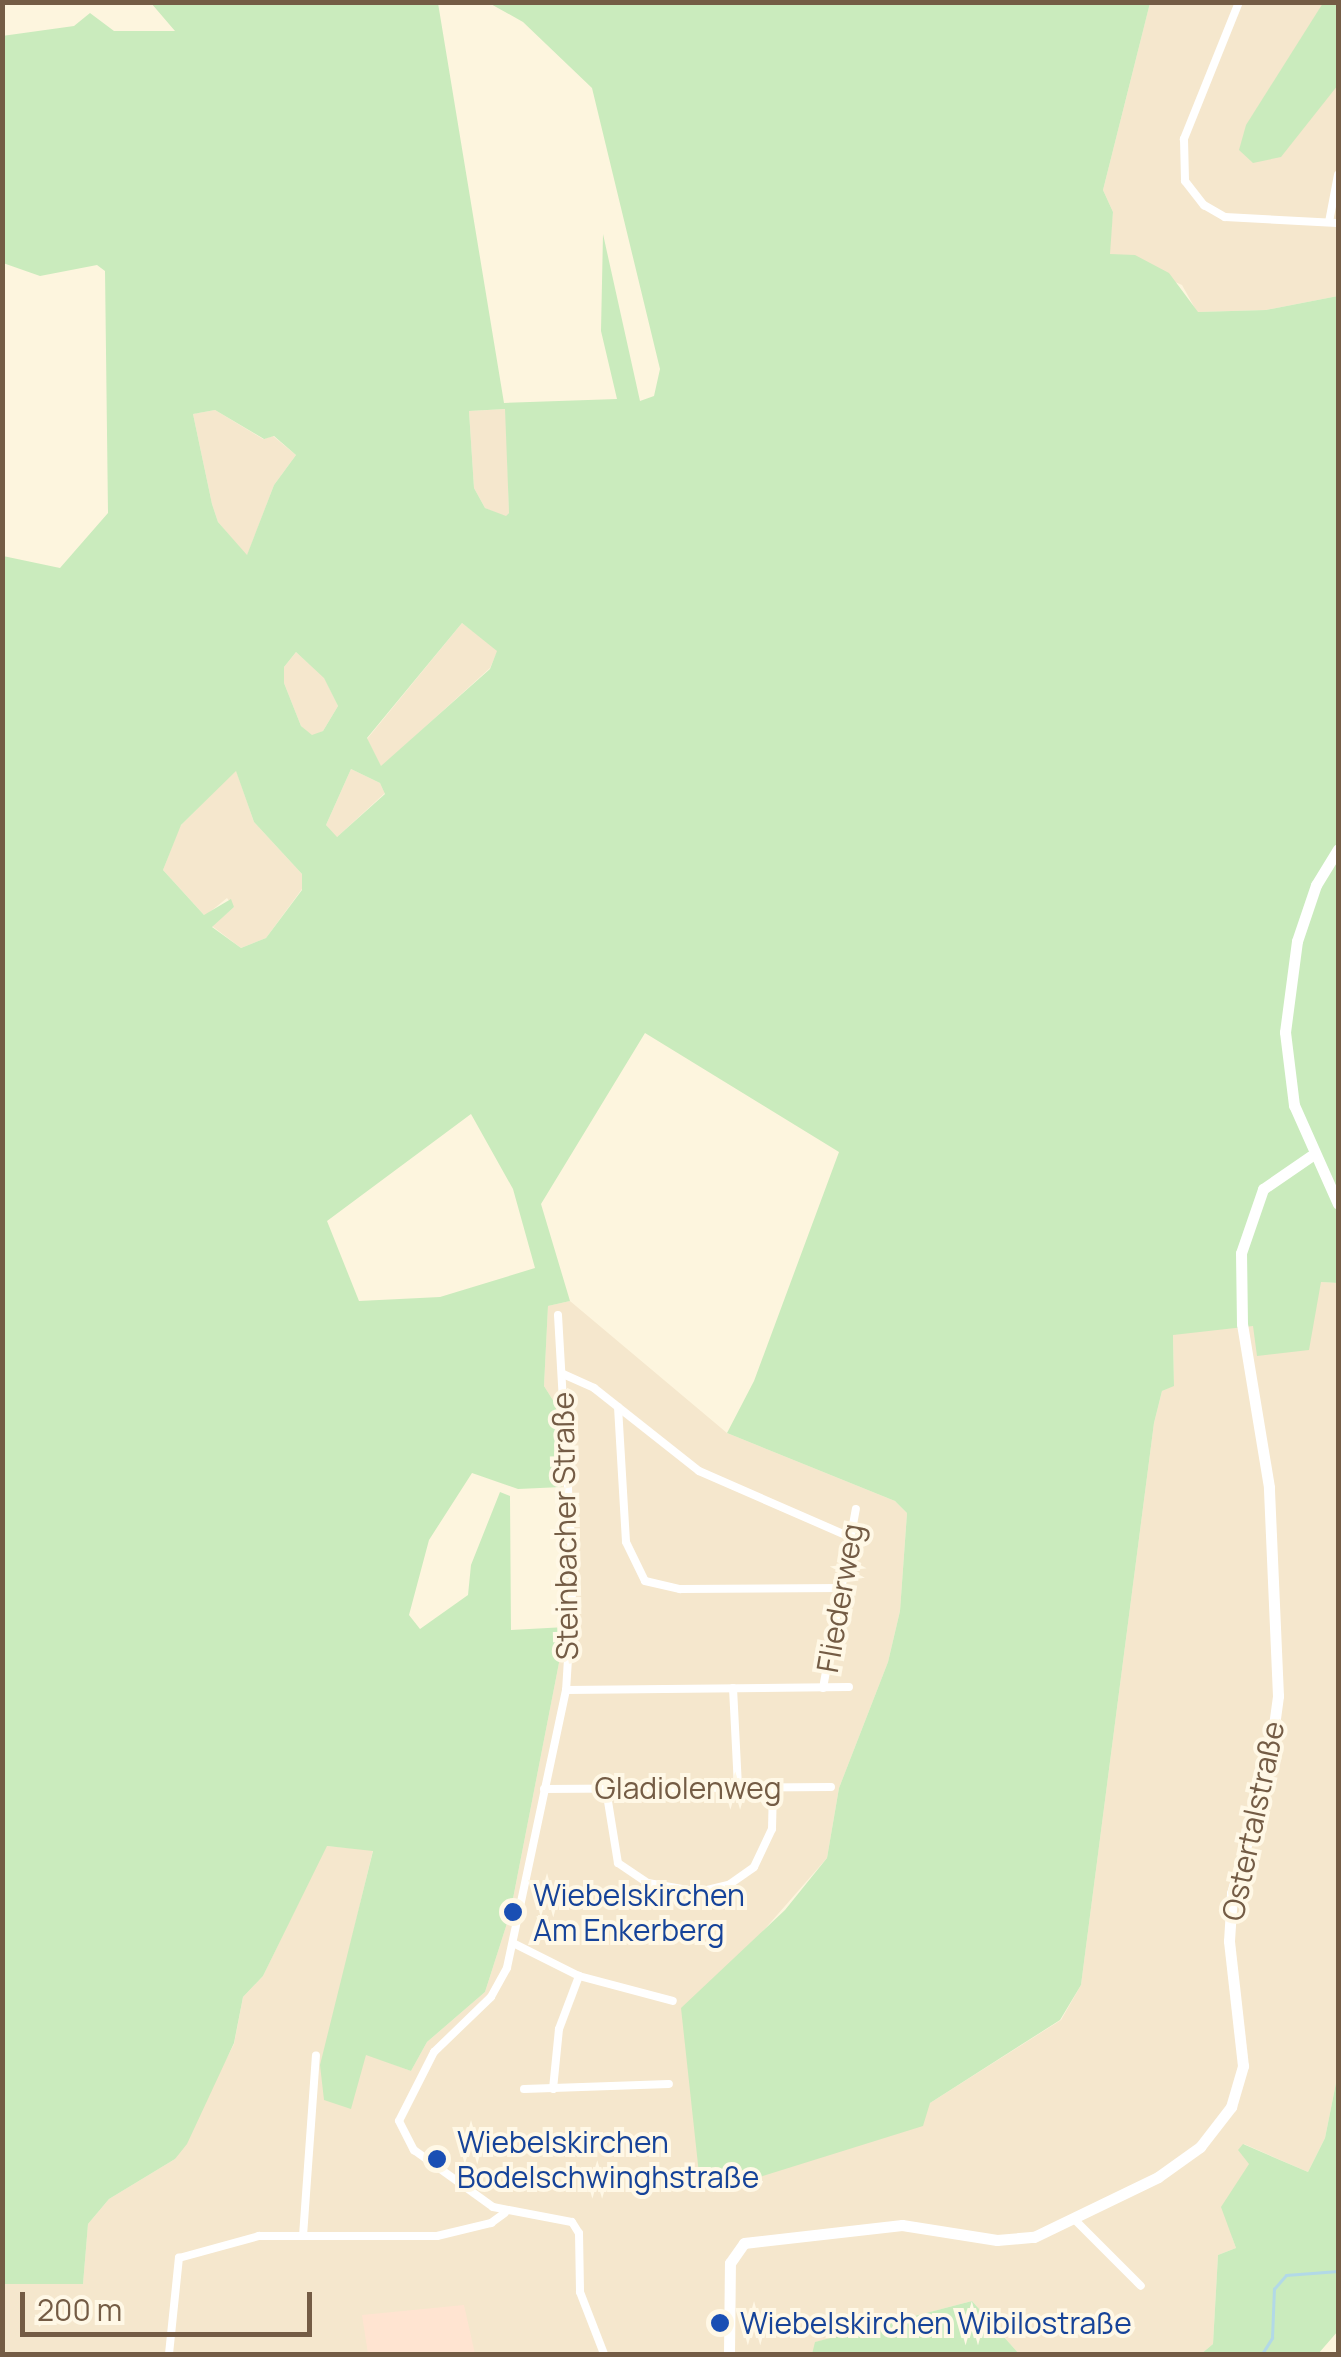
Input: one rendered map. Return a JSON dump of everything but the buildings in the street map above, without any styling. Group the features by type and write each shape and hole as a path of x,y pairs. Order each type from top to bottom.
{"main road":[{"path":"1338,849 1307,908 1286,996 1289,1082 1311,1156 1338,1204"},
{"name":"Ostertalstraße","path":"729,2354 730,2263 744,2243 920,2225 1020,2240 1075,2220 1184,2159 1222,2121 1238,2086 1242,2044 1230,1906 1268,1770 1278,1696 1269,1487 1242,1324 1241,1253 1263,1189 1311,1156"}],"street":[{"path":"1239,2 1184,139 1186,181 1216,214 1333,223 1338,175"},
{"name":"Steinbacher Straße","path":"505,2213 414,2150 399,2121 434,2052 490,1997 515,1944 566,1690 572,1577 558,1316"},
{"path":"563,1374 618,1407 699,1470 850,1538"},
{"path":"618,1407 626,1542 646,1581 680,1589 841,1588"},
{"name":"Fliederweg","path":"823,1688 856,1509"},
{"path":"566,1690 849,1687"},
{"path":"733,1688 738,1788"},
{"name":"Gladiolenweg","path":"544,1789 831,1787"},
{"path":"606,1789 618,1862 648,1882 699,1892 730,1884 754,1866 772,1830 773,1788"},
{"path":"515,1944 579,1976 673,2001"},
{"path":"553,2089 560,2030 579,1976"},
{"path":"303,2236 316,2055"},
{"path":"524,2089 669,2084"},
{"path":"168,2354 179,2258 258,2236 437,2236 491,2223 505,2213 566,2218 576,2228 580,2292 604,2354"},
{"path":"1075,2220 1141,2286"}],"shaded area":[{"path":"1150,3 1338,3 1338,296 1266,310 1197,312 1182,285 1109,254 1113,212 1103,190"},
{"path":"506,409 506,517 485,508 474,488 469,411"},
{"path":"215,410 263,439 273,436 296,455 274,485 247,556 218,522 212,504 193,414"},
{"path":"462,623 498,650 490,668 381,767 367,739"},
{"path":"296,652 324,677 338,706 323,731 312,736 301,726 284,683 284,667"},
{"path":"351,769 380,783 385,793 336,838 326,825"},
{"path":"236,770 254,822 302,874 302,889 266,938 241,948 212,926 234,907 227,898 205,916 163,870 180,826"},
{"path":"1321,1282 1338,1283 1338,2073 1325,2138 1308,2172 1244,2144 1250,2164 1232,2237 1236,2248 1218,2255 1213,2344 1201,2354 1019,2354 972,2301 816,2342 812,2354 3,2354 3,2284 83,2284 88,2224 109,2199 175,2159 234,2044 243,1997 263,1976 326,1846 373,1850 345,1967 366,2054 411,2071 427,2042 485,1992 510,1914 566,1627 556,1405 544,1386 548,1306 570,1301 727,1433 895,1501 907,1513 900,1611 888,1662 839,1788 827,1858 750,1946 930,2103 1061,2020 1081,1985 1154,1423 1162,1391 1174,1385 1173,1334"},
{"path":"464,2305 475,2354 368,2354 362,2315"}],"green space":[{"path":"151,3 438,3 504,403 617,399 601,331 603,234 640,401 654,396 660,369 592,88 523,22 489,3 1150,3 1103,190 1113,212 1110,254 1135,255 1169,273 1198,312 1266,310 1338,296 1338,1283 1321,1282 1309,1350 1257,1356 1253,1326 1173,1335 1174,1386 1162,1391 1154,1423 1081,1985 1060,2020 930,2103 923,2126 712,2192 700,2183 681,2008 785,1910 827,1858 839,1788 888,1662 900,1611 907,1513 895,1501 727,1433 754,1381 839,1152 645,1033 541,1204 570,1301 548,1306 544,1386 556,1405 562,1487 518,1489 472,1473 429,1540 409,1615 420,1629 468,1595 471,1565 500,1492 510,1496 511,1630 566,1627 510,1914 485,1992 427,2042 411,2071 366,2055 351,2109 324,2100 320,2065 373,1851 327,1846 263,1976 243,1997 234,2043 187,2144 175,2159 109,2199 88,2224 83,2284 3,2284 3,556 60,568 108,513 105,271 97,265 40,276 3,263 2,36 74,26 90,13 114,31 175,31","holes":["505,409 509,513 506,516 485,508 474,488 469,411","215,410 264,439 274,436 296,455 274,485 247,555 218,522 193,414","462,623 497,651 490,669 381,766 367,738","296,652 324,678 338,706 323,731 312,735 301,726 284,683 284,667","351,769 380,783 385,794 337,837 326,825","236,771 254,822 302,874 302,890 266,938 241,948 212,927 234,907 231,899 204,915 163,870 181,825","471,1114 513,1189 535,1268 440,1297 359,1301 327,1221"]},
{"path":"1323,3 1338,3 1338,85 1281,157 1253,163 1239,150 1246,125"},
{"path":"1338,2073 1338,2331 1318,2354 1201,2354 1213,2344 1218,2255 1236,2248 1221,2207 1249,2164 1238,2150 1243,2144 1308,2172 1325,2138"},
{"path":"972,2301 1019,2354 812,2354 815,2342"}],"waterway":[{"path":"1262,2354 1272,2338 1274,2289 1286,2275 1338,2271"}],"place":[{"name":"Wiebelskirchen Am Enkerberg","path":"513,1912"},
{"name":"Wiebelskirchen Bodelschwinghstraße","path":"437,2159"},
{"name":"Wiebelskirchen Wibilostraße","path":"720,2323"}]}
